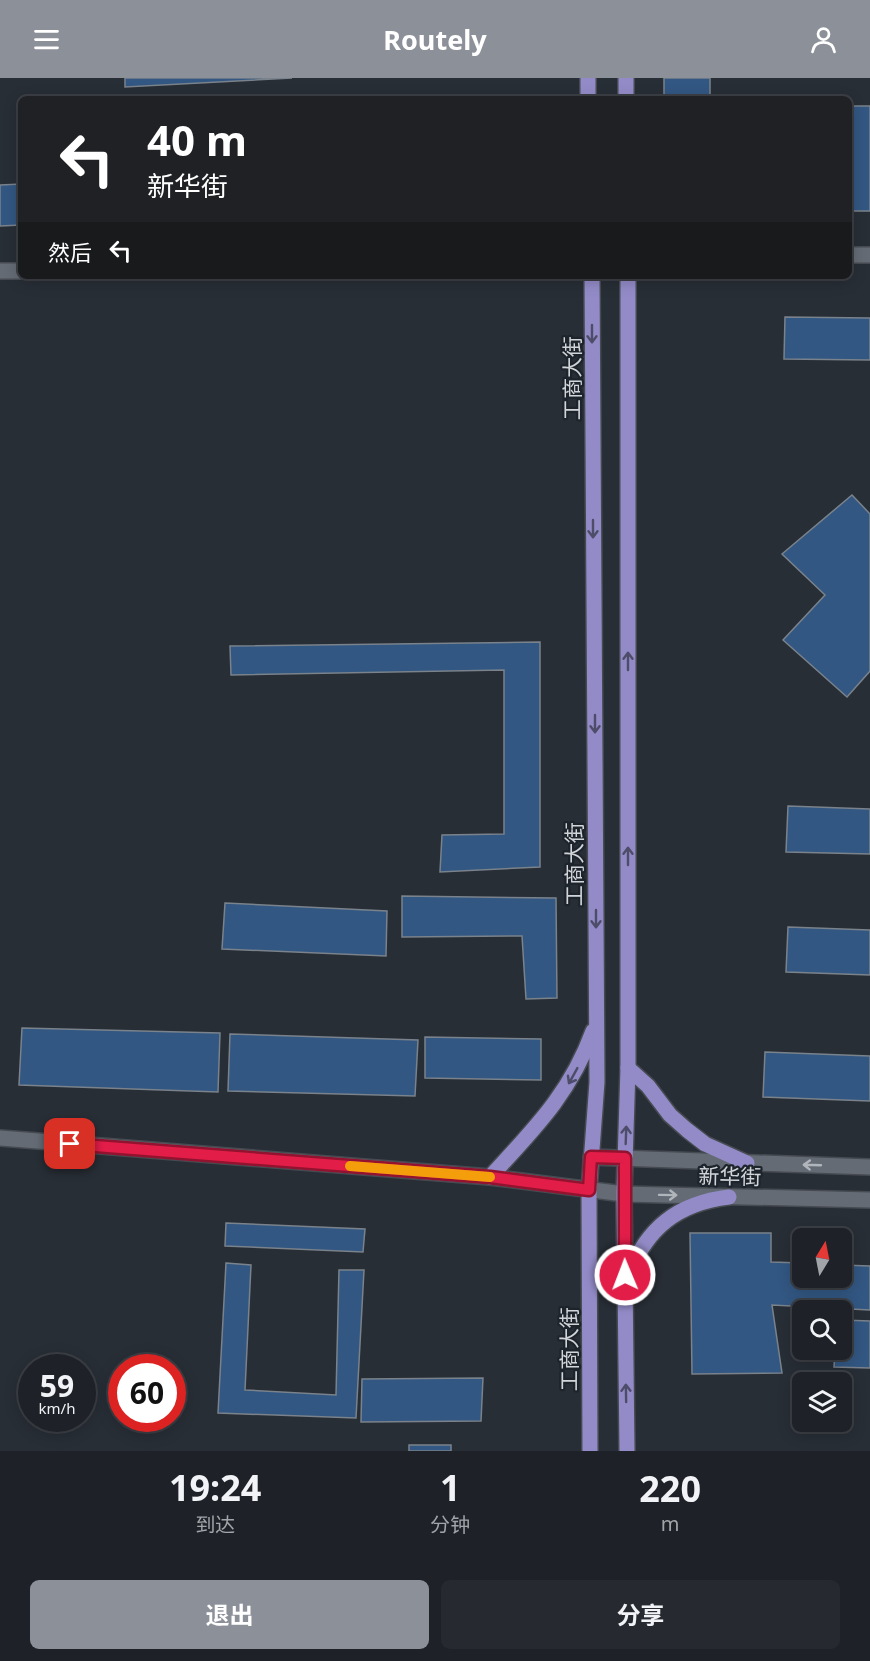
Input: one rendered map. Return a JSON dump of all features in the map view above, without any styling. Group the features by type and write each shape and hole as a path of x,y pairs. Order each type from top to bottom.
{"main road":[{"path":"588,78 588,96"},
{"path":"626,78 627,96"},
{"name":"工商大街","path":"590,1451 589,1190 597,1082 592,279"},
{"path":"627,1451 624,1194 628,1068 628,279"},
{"path":"490,1177 557,1103 573,1078 596,1023"},
{"path":"628,1068 648,1086 670,1115 687,1131 705,1144 747,1163"},
{"path":"625,1294 634,1261 643,1245 666,1220 696,1203 729,1197"}],"street":[{"path":"852,255 870,255"},
{"path":"0,271 18,271"},
{"name":"新华街","path":"0,1138 490,1177 624,1194 870,1200"},
{"name":"新华街","path":"591,1157 870,1167"}],"building":[{"path":"125,78 292,78 125,87"},
{"path":"664,78 710,78 710,96 664,96"},
{"path":"852,106 870,106 870,211 852,211"},
{"path":"18,184 18,225 0,226 0,185"},
{"path":"785,317 870,318 870,360 784,359"},
{"path":"852,495 870,514 870,671 847,697 783,640 825,595 782,554"},
{"path":"540,642 540,867 440,872 442,835 504,834 504,670 231,675 230,646"},
{"path":"788,806 870,809 870,854 786,852"},
{"path":"402,896 556,898 557,998 526,999 522,936 402,937"},
{"path":"225,903 387,911 386,956 222,949"},
{"path":"788,927 870,930 870,975 786,972"},
{"path":"22,1028 220,1033 218,1092 19,1085"},
{"path":"230,1034 418,1040 415,1096 228,1091"},
{"path":"425,1037 541,1039 541,1080 425,1078"},
{"path":"765,1052 870,1056 870,1101 763,1097"},
{"path":"226,1223 365,1229 363,1252 225,1246"},
{"path":"690,1233 771,1233 771,1262 792,1263 792,1288 852,1288 852,1265 870,1266 870,1310 852,1309 852,1300 792,1300 792,1306 772,1305 782,1373 692,1374"},
{"path":"226,1263 251,1265 245,1390 336,1395 339,1270 364,1270 356,1418 218,1413"},
{"path":"852,1320 870,1321 870,1368 834,1367 834,1360 852,1360"},
{"path":"483,1378 481,1421 361,1422 362,1379"},
{"path":"409,1445 451,1445 451,1451 409,1451"}],"slow traffic":[{"path":"350,1166 490,1177"}],"route":[{"path":"70,1144 490,1177 589,1190 591,1157 625,1158 625,1275"}]}
